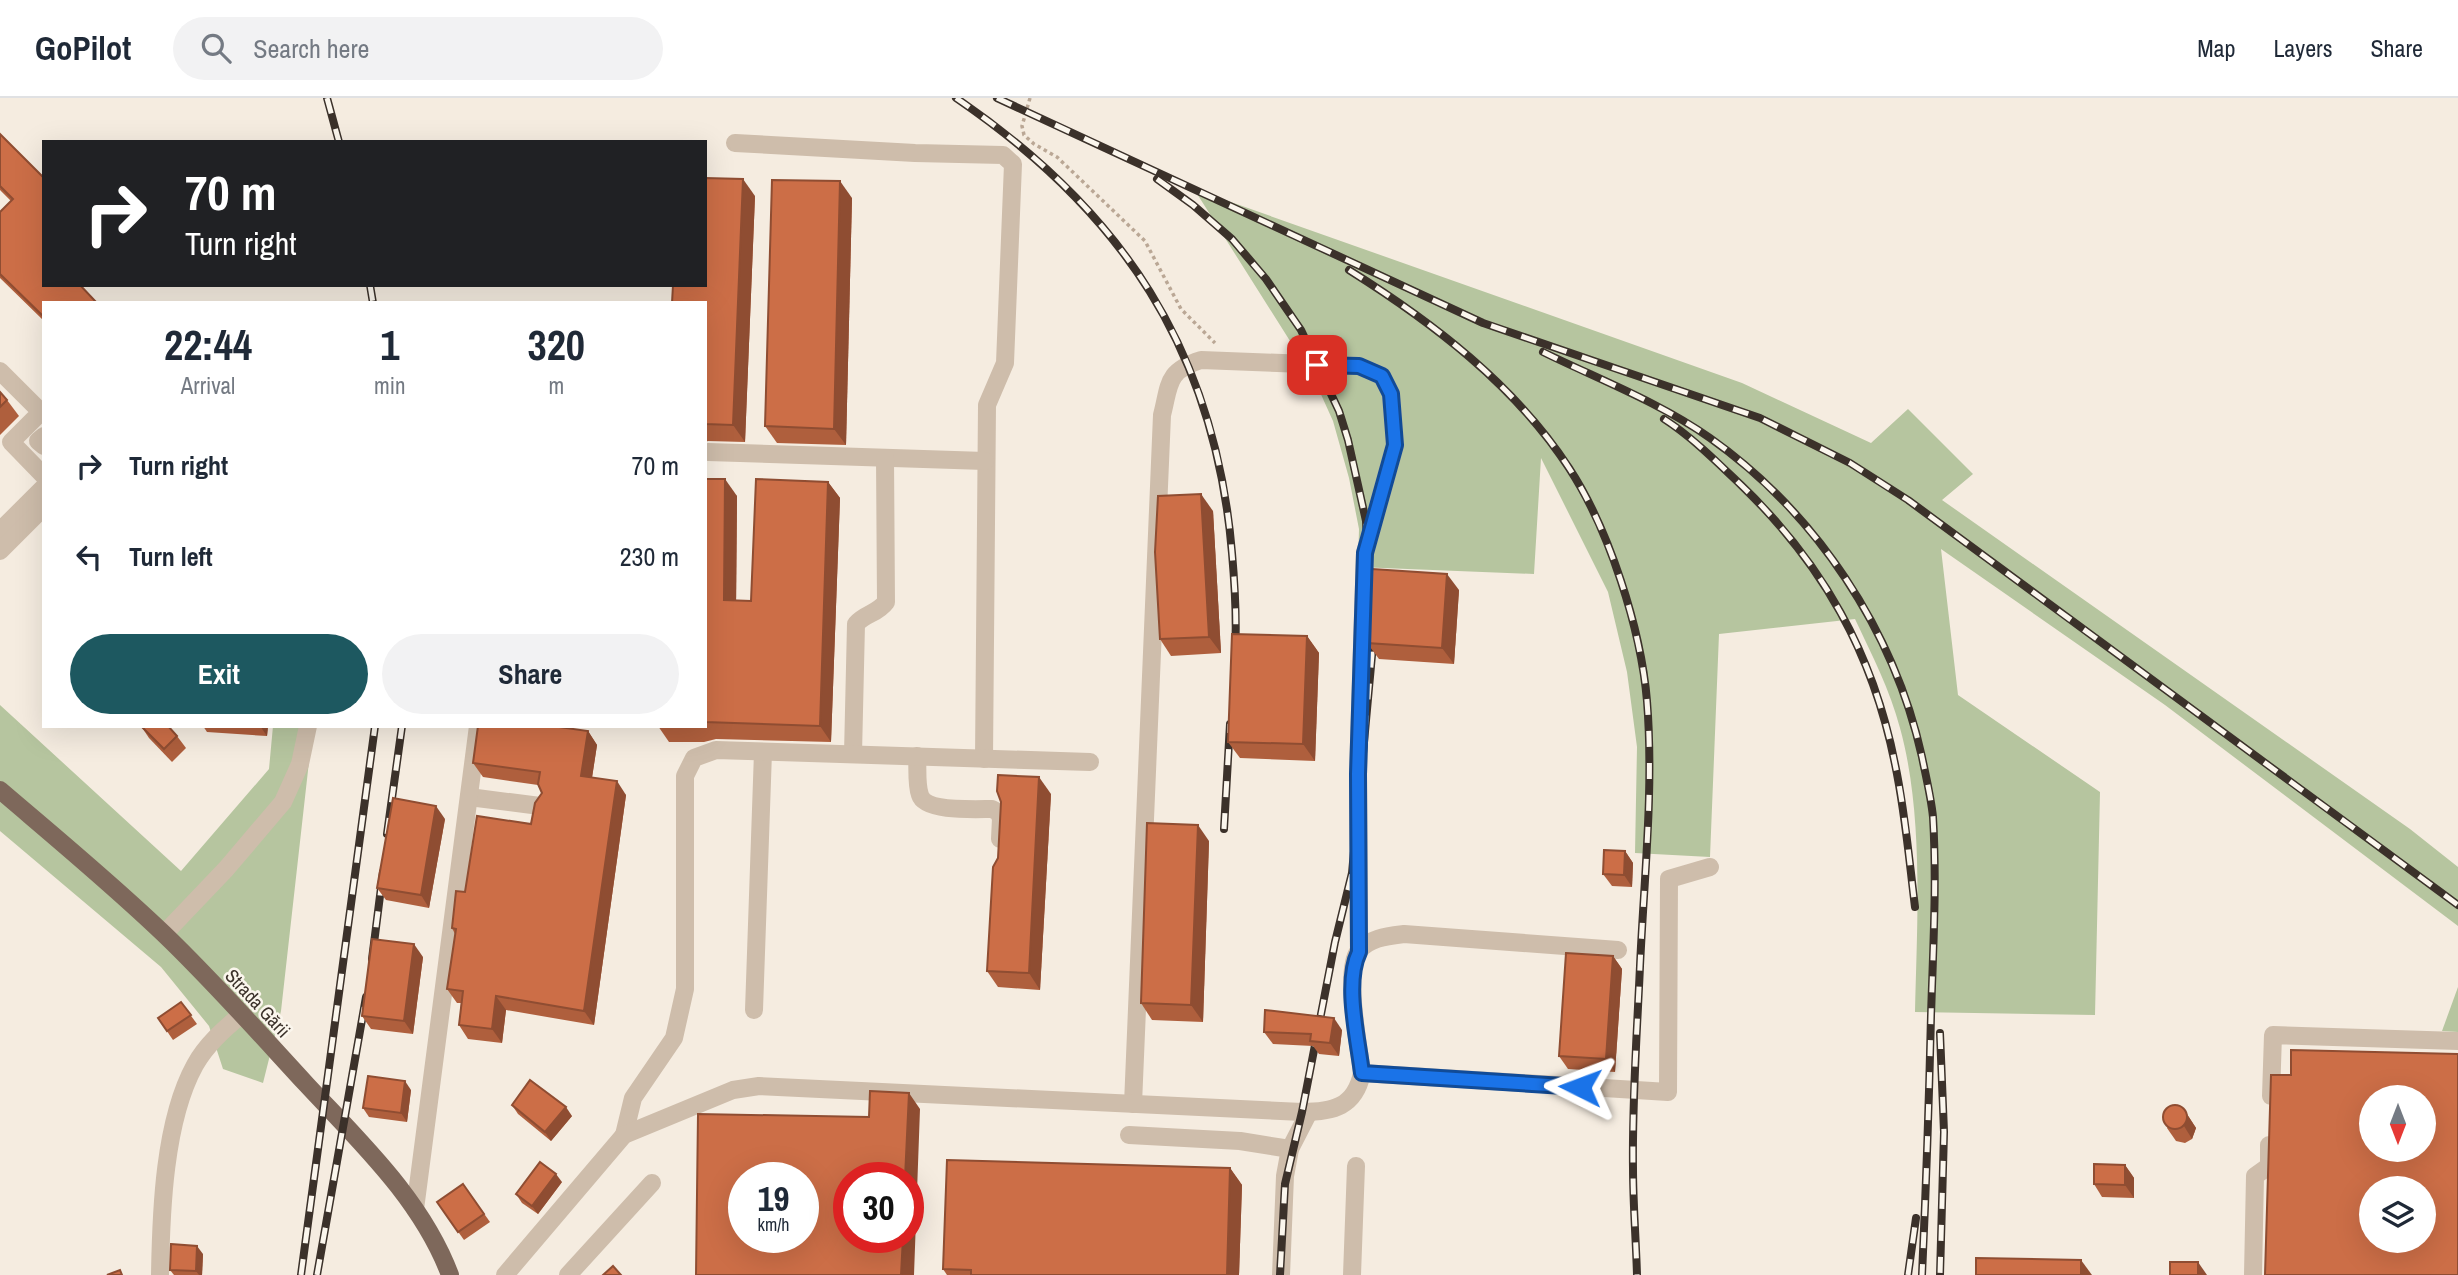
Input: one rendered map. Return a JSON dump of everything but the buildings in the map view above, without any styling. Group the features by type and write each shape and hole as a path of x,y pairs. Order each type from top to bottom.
{"main road":[{"name":"Strada Gării","path":"0,790 164,934 242,1014 385,1170 415,1209 434,1240 450,1275"}],"street":[{"path":"735,143 1003,155 1013,164 1004,363 987,405 984,759"},
{"path":"624,1135 733,1090 759,1086 1133,1104 1309,1112 1331,1110 1344,1104 1357,1089 1361,1065 1352,970 1359,952 1358,774 1365,553 1395,445 1391,394 1382,376 1359,366 1201,360 1185,365 1172,376 1162,415 1133,1104"},
{"path":"0,371 41,412 11,442 42,473"},
{"path":"708,453 985,461"},
{"path":"853,754 856,624 862,617 880,610 886,602 885,458"},
{"path":"0,531 42,489"},
{"path":"0,551 42,509"},
{"path":"164,934 226,869 283,802 300,764 308,728"},
{"path":"415,1209 478,728"},
{"path":"505,1275 624,1135 633,1098 674,1038 685,989 685,776 694,758 716,750 1090,762"},
{"path":"754,1010 763,752"},
{"path":"917,756 920,795 925,803 934,807 992,809 999,812 999,860"},
{"path":"469,797 540,806"},
{"path":"1361,1065 1668,1092 1669,879 1710,867"},
{"path":"1359,952 1376,940 1404,934 1618,950"},
{"path":"160,1275 167,1169 173,1130 186,1083 210,1044 242,1014"},
{"path":"2253,1275 2255,1176 2269,1166 2273,1035 2458,1041"},
{"path":"1281,1275 1285,1176 1290,1149 1309,1112"},
{"path":"1129,1135 1240,1141 1290,1149"},
{"path":"1352,1275 1356,1166"},
{"path":"568,1275 652,1183"}],"path":[{"path":"1030,98 1022,126 1024,135 1057,157 1145,241 1181,309 1233,362"}],"green space":[{"path":"1194,189 1742,383 1871,443 1908,409 1973,474 1942,500 2410,829 2458,867 2458,926 2165,705 1941,549 1958,695 2100,792 2095,1015 1915,1012 1916,832 1908,761 1891,700 1855,619 1719,634 1710,857 1635,853 1637,747 1627,672 1608,592 1541,458 1534,574 1358,567 1359,529 1349,478 1333,421 1314,379"},
{"path":"0,705 181,871 269,769 273,728 313,728 281,1011 263,1083 223,1069 209,1026 161,967 0,831"},
{"path":"2458,987 2458,1032 2442,1031"}],"railway":[{"path":"327,98 338,140"},
{"path":"956,98 1015,142 1067,188 1112,238 1150,292 1181,350 1205,412 1222,480 1234,578 1235,654"},
{"path":"997,98 1483,323 1760,418 1850,463 1908,500 2458,905"},
{"path":"1157,179 1193,205 1232,239 1266,279 1301,330 1339,411 1366,521 1372,655 1352,873 1285,1184 1280,1275"},
{"path":"1349,270 1411,311 1470,357 1524,409 1569,468 1584,493 1621,580 1644,673 1649,734 1648,833 1633,1118 1637,1275"},
{"path":"370,287 373,301"},
{"path":"1543,352 1670,413 1710,438 1748,468 1784,502 1816,538 1871,620 1892,664 1922,757 1933,817 1934,916 1922,1275"},
{"path":"1664,419 1704,450 1770,515 1797,546 1840,612 1858,648 1885,723 1902,799 1915,907"},
{"path":"1224,829 1230,724"},
{"path":"301,1275 375,728"},
{"path":"387,834 402,728"},
{"path":"372,959 383,872"},
{"path":"317,1275 366,997"},
{"path":"1940,1033 1944,1132 1940,1275"},
{"path":"1908,1275 1916,1218"}],"route":[{"path":"1317,365 1359,366 1382,376 1391,394 1395,445 1365,553 1358,774 1359,952 1352,970 1362,1073 1580,1087"}]}
